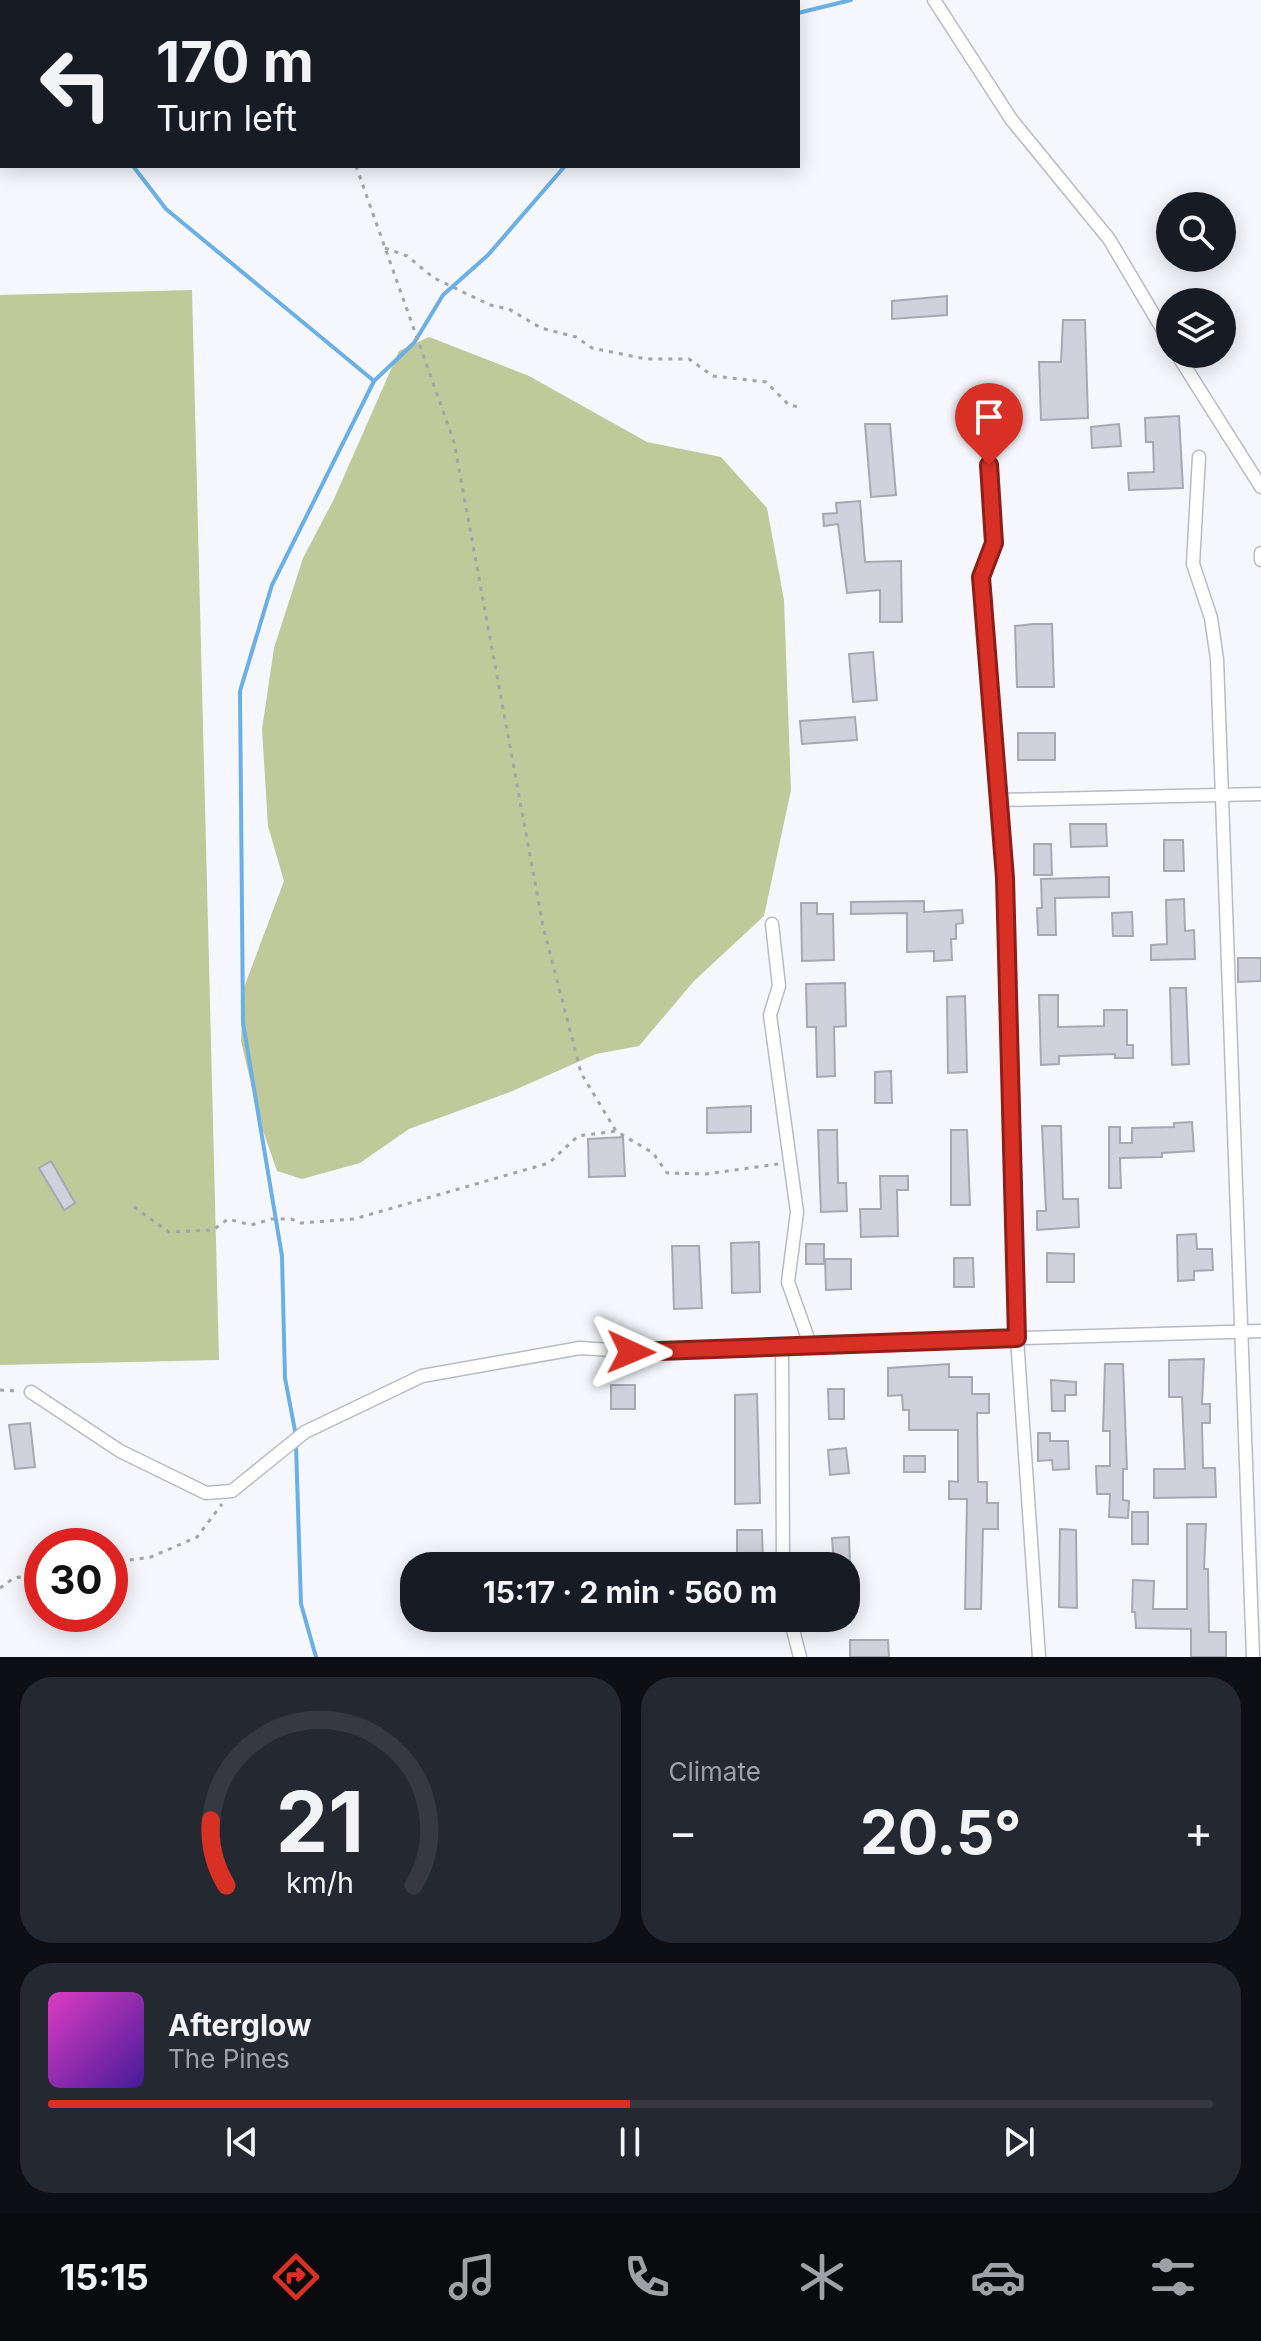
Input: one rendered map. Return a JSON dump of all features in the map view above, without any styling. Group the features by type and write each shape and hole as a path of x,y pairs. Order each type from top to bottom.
{"street":[{"path":"934,0 1011,119 1109,239 1156,318"},
{"path":"1186,368 1261,487"},
{"path":"1199,457 1193,564 1211,618 1217,659 1253,1657"},
{"path":"989,465 994,543 981,577 1005,878 1017,1338 1039,1657"},
{"path":"1261,553 1261,560"},
{"path":"1000,800 1261,794"},
{"path":"772,924 779,986 770,1015 797,1212 788,1282 810,1344"},
{"path":"31,1392 120,1451 206,1493 232,1491 305,1432 422,1376 580,1348 657,1353 782,1345 1261,1331"},
{"path":"782,1345 783,1552"},
{"path":"794,1632 800,1657"}],"path":[{"path":"357,168 454,442 543,926 581,1073 616,1131 653,1153 667,1173 706,1174 792,1162"},
{"path":"385,248 407,256 434,278 462,292 490,305 509,309 541,328 576,337 592,348 646,359 689,359 713,376 766,382 789,405 799,407"},
{"path":"134,1207 169,1232 213,1230 228,1219 251,1225 272,1219 291,1219 301,1223 354,1219 549,1163 578,1136 616,1131"},
{"path":"0,1390 31,1392"},
{"path":"128,1560 151,1557 197,1537 232,1491"},
{"path":"0,1588 14,1578 24,1577"}],"green space":[{"path":"192,290 219,1360 0,1365 0,295"},
{"path":"429,337 529,376 647,442 721,457 767,508 784,600 791,790 764,916 694,981 639,1046 596,1054 510,1092 409,1129 360,1163 302,1179 277,1171 260,1122 241,1041 243,990 284,881 268,826 262,729 274,648 303,558 334,499 399,351"}],"building":[{"path":"947,296 947,315 892,319 892,301"},
{"path":"1063,320 1085,320 1088,418 1041,420 1039,362 1061,362"},
{"path":"1179,416 1183,488 1129,490 1128,473 1154,472 1153,442 1146,442 1145,418"},
{"path":"865,424 890,424 896,495 871,497"},
{"path":"1119,424 1121,446 1092,448 1091,427"},
{"path":"860,501 865,562 901,561 902,622 880,622 880,590 847,593 838,524 824,526 823,514 837,513 836,503"},
{"path":"1052,624 1054,687 1017,687 1015,626"},
{"path":"873,652 877,700 853,702 849,654"},
{"path":"855,717 857,740 802,744 800,721"},
{"path":"1018,733 1055,733 1055,760 1018,760"},
{"path":"1070,824 1106,824 1107,846 1071,847"},
{"path":"1164,840 1183,840 1184,871 1164,871"},
{"path":"1034,844 1051,844 1052,875 1034,875"},
{"path":"1109,877 1109,897 1055,898 1056,935 1038,935 1037,908 1042,908 1041,879"},
{"path":"1184,899 1185,931 1194,930 1195,959 1151,960 1151,945 1167,944 1166,900"},
{"path":"924,901 924,912 962,910 963,923 956,924 956,939 951,939 952,960 934,961 934,951 907,952 907,913 851,914 851,902"},
{"path":"801,903 817,903 817,914 833,914 834,960 802,961"},
{"path":"1132,912 1133,936 1113,936 1112,913"},
{"path":"1238,958 1261,958 1261,981 1238,982"},
{"path":"845,983 846,1026 834,1027 835,1076 817,1077 816,1027 807,1027 806,984"},
{"path":"1170,988 1186,988 1189,1064 1172,1065"},
{"path":"1039,995 1058,995 1058,1027 1104,1026 1104,1010 1127,1010 1127,1045 1133,1045 1133,1058 1115,1058 1115,1054 1059,1056 1059,1064 1041,1065"},
{"path":"965,996 967,1072 948,1073 947,997"},
{"path":"891,1071 892,1103 875,1103 875,1072"},
{"path":"751,1106 751,1132 707,1133 707,1108"},
{"path":"1192,1122 1194,1151 1162,1153 1162,1157 1120,1158 1121,1188 1109,1188 1109,1127 1120,1127 1120,1143 1132,1143 1132,1128 1174,1127 1174,1123"},
{"path":"1042,1126 1061,1126 1063,1199 1078,1199 1079,1227 1037,1230 1037,1211 1046,1211"},
{"path":"818,1130 837,1130 838,1183 846,1183 847,1211 821,1212"},
{"path":"951,1130 967,1130 970,1205 951,1205"},
{"path":"623,1137 625,1176 589,1177 588,1139"},
{"path":"51,1161 75,1203 64,1210 39,1168"},
{"path":"880,1176 908,1176 908,1190 897,1190 898,1236 861,1237 860,1209 881,1209"},
{"path":"1196,1234 1197,1249 1212,1249 1213,1270 1194,1271 1194,1280 1178,1281 1177,1235"},
{"path":"759,1242 760,1292 732,1293 731,1243"},
{"path":"806,1244 824,1244 824,1264 806,1264"},
{"path":"672,1246 699,1246 702,1308 674,1309"},
{"path":"1047,1253 1074,1254 1074,1282 1047,1282"},
{"path":"954,1258 973,1258 974,1287 954,1287"},
{"path":"825,1259 851,1259 851,1289 826,1290"},
{"path":"1204,1359 1202,1404 1210,1404 1210,1423 1202,1423 1203,1468 1215,1468 1216,1497 1154,1498 1154,1469 1185,1469 1182,1397 1169,1397 1169,1360"},
{"path":"949,1364 949,1377 972,1377 972,1394 989,1394 989,1413 977,1413 978,1482 987,1482 987,1503 998,1503 998,1529 983,1529 981,1609 965,1609 967,1499 949,1499 949,1481 958,1482 958,1430 909,1430 909,1410 903,1410 902,1395 888,1396 888,1368"},
{"path":"1105,1364 1123,1364 1127,1469 1123,1469 1123,1500 1129,1501 1128,1518 1109,1517 1110,1494 1097,1494 1096,1466 1110,1466 1110,1431 1103,1431"},
{"path":"1051,1380 1076,1382 1076,1395 1065,1395 1065,1411 1052,1411"},
{"path":"611,1385 635,1385 635,1409 611,1409"},
{"path":"828,1389 844,1389 844,1419 829,1419"},
{"path":"757,1394 760,1503 735,1504 735,1395"},
{"path":"30,1423 35,1467 15,1469 9,1425"},
{"path":"1038,1433 1050,1433 1050,1441 1068,1441 1069,1469 1053,1470 1052,1460 1038,1461"},
{"path":"846,1448 849,1473 830,1475 828,1450"},
{"path":"904,1456 925,1456 925,1472 904,1472"},
{"path":"1132,1512 1148,1512 1148,1544 1132,1544"},
{"path":"1187,1524 1206,1524 1204,1569 1208,1569 1209,1632 1226,1632 1226,1657 1191,1657 1191,1629 1136,1628 1135,1612 1132,1612 1133,1580 1154,1581 1153,1609 1187,1609"},
{"path":"1060,1529 1076,1530 1077,1608 1059,1607"},
{"path":"737,1530 762,1530 763,1552 737,1552"},
{"path":"849,1537 850,1552 833,1552 832,1538"},
{"path":"850,1640 888,1640 889,1657 850,1657"}],"waterway":[{"path":"800,13 851,0"},
{"path":"135,168 166,209 374,381"},
{"path":"296,1436 285,1378 282,1256 243,1023 240,691 272,585 374,381 414,343 443,295 488,255 563,168"},
{"path":"296,1445 301,1604 316,1657"}],"route":[{"path":"631,1352 1017,1338 1005,878 981,577 994,543 989,465"}]}
